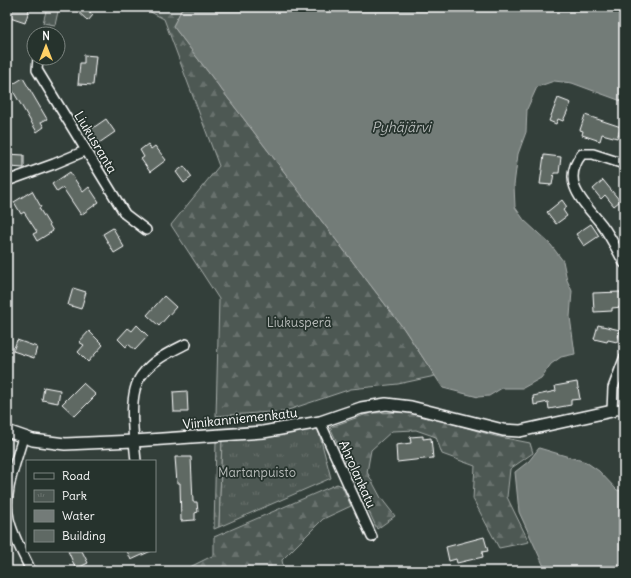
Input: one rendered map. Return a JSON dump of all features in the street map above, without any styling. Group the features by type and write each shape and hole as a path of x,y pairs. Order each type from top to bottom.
{"street":[{"name":"Liukusranta","path":"37,66 37,70 85,151 125,214 146,230"},
{"path":"7,181 85,151"},
{"path":"624,164 593,154 582,154 575,162 573,182 578,196 603,226 624,263"},
{"path":"136,460 133,402 140,376 166,354 186,344"},
{"path":"624,359 614,388 612,411 624,408"},
{"name":"Viinikanniemenkatu","path":"7,432 46,443 65,444 263,432 320,422 374,405 396,404 492,428 520,431 612,411"},
{"name":"Ahrolankatu","path":"320,422 372,537"},
{"path":"23,437 10,484 8,521 31,571"}],"green space":[{"path":"47,7 59,7 55,25 43,23"},
{"name":"Liukusperä","path":"141,7 183,7 173,26 404,329 435,376 398,384 351,389 285,411 216,416 219,299 171,225 219,166 164,19"},
{"path":"413,412 495,436 530,443 533,453 510,469 507,497 529,542 499,548 473,499 475,466 442,454 436,437 416,430 392,431 371,450 367,472 381,498 395,516 377,529 330,427 370,413"},
{"name":"Martanpuisto","path":"318,429 331,478 219,527 222,440"},
{"path":"222,440 219,527 214,529 216,442"},
{"path":"337,484 342,486 351,506 323,519 282,560 284,571 182,571 214,555 214,537"}],"water":[{"name":"Pyhäjärvi","path":"183,7 624,7 624,102 572,83 554,81 537,87 527,109 526,132 518,154 514,185 515,207 524,220 551,245 563,261 567,280 572,291 570,317 575,354 561,357 551,364 541,378 523,388 502,388 489,396 478,397 443,388 404,329 173,26"},
{"path":"539,448 586,462 599,471 617,490 624,491 624,571 546,571 519,512 515,472 529,461"}],"building":[{"path":"7,7 30,7 25,23 7,17"},
{"path":"73,7 93,7 89,11 93,15 88,21"},
{"path":"84,55 96,56 93,85 78,84 80,63 84,63"},
{"path":"23,78 47,119 41,122 44,127 37,132 10,86"},
{"path":"558,98 571,103 563,121 558,119 556,124 549,121"},
{"path":"585,115 621,127 617,138 602,134 600,141 582,135 583,131 580,130"},
{"path":"106,119 115,132 99,143 90,130"},
{"path":"148,144 151,149 155,146 166,160 150,172 141,159 144,157 140,150"},
{"path":"7,154 24,155 24,168 9,167 10,163 7,163"},
{"path":"544,155 561,157 559,173 554,173 552,185 540,184"},
{"path":"184,166 192,177 184,183 176,172"},
{"path":"70,172 83,192 89,187 99,202 81,215 63,188 57,192 52,184"},
{"path":"603,180 620,201 614,206 605,195 601,199 593,189"},
{"path":"32,191 41,207 39,208 53,231 37,241 33,234 37,232 24,212 21,214 14,202"},
{"path":"562,200 567,207 563,210 567,216 556,224 547,212"},
{"path":"591,224 599,236 584,246 576,234"},
{"path":"113,228 124,247 114,253 103,234"},
{"path":"73,288 86,292 81,309 68,305"},
{"path":"621,292 622,307 612,308 612,311 594,312 593,293"},
{"path":"164,296 176,307 159,326 147,315"},
{"path":"137,325 148,336 135,350 128,344 126,347 118,339 128,328 132,331"},
{"path":"598,325 620,330 617,342 608,340 607,342 594,339"},
{"path":"89,331 103,345 88,362 78,352 84,345 79,342"},
{"path":"17,340 37,347 34,358 13,351"},
{"path":"577,382 580,399 571,400 571,405 549,409 548,402 534,405 533,396 556,391 555,386"},
{"path":"83,383 96,395 75,416 62,404"},
{"path":"44,387 60,390 58,403 42,400"},
{"path":"187,391 188,412 174,412 173,392"},
{"path":"423,436 423,439 431,438 433,458 397,462 396,445 411,443 410,437"},
{"path":"175,457 191,457 193,502 197,502 198,512 195,513 195,520 181,521 180,483 177,483"},
{"path":"484,537 488,551 482,552 483,557 457,563 456,559 449,561 446,547"},
{"path":"68,552 82,552 88,563 76,569"},
{"path":"127,552 149,552 131,560"}]}
